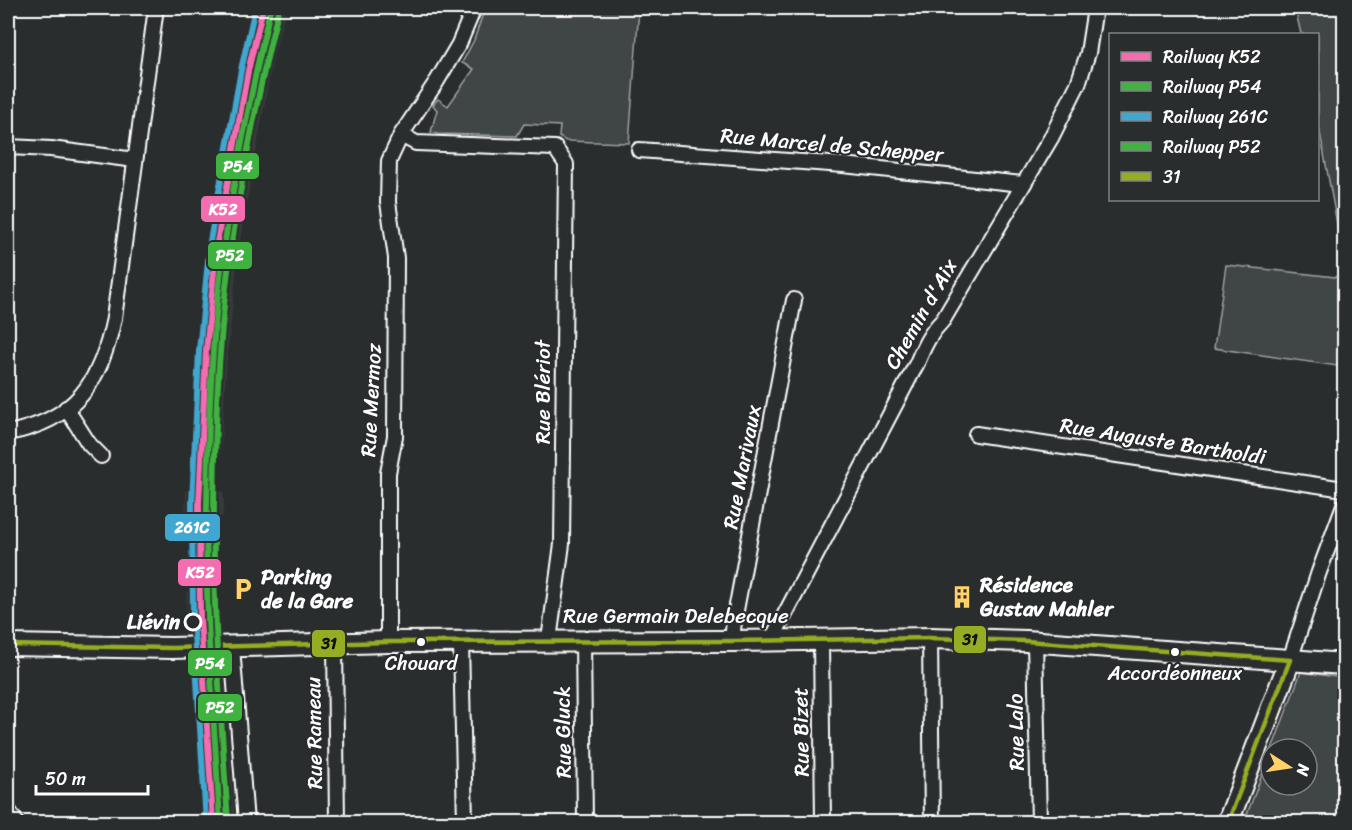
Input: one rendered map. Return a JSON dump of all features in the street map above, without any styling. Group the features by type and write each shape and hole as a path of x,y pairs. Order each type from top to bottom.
{"street":[{"path":"8,433 45,422 83,395 95,377 108,349 156,8"},
{"path":"401,135 459,44 474,8"},
{"name":"Chemin d'Aix","path":"772,639 917,363 926,341 943,320 1051,138 1078,84 1088,53 1095,8"},
{"name":"Rue Blériot","path":"401,135 416,143 555,148 566,164 562,543 549,640"},
{"name":"Rue Mermoz","path":"388,642 388,473 395,436 396,258 388,202 389,161 401,135"},
{"path":"8,147 51,149 135,160"},
{"name":"Rue Marcel de Schepper","path":"639,150 843,165 1022,184"},
{"name":"Rue Marivaux","path":"732,641 794,300"},
{"path":"66,408 89,444 101,456"},
{"name":"Rue Auguste Bartholdi","path":"976,434 1344,489"},
{"path":"1228,822 1290,660 1344,505"},
{"path":"930,638 932,822"},
{"name":"Rue Germain Delebecque","path":"8,645 108,648 549,640 732,641 930,638 1035,641 1344,664"},
{"name":"Rue Gluck","path":"583,640 585,822"},
{"name":"Rue Bizet","path":"821,640 823,822"},
{"name":"Rue Lalo","path":"1035,641 1039,822"},
{"path":"461,642 465,822"},
{"name":"Rue Rameau","path":"335,643 337,822"},
{"path":"232,647 246,822"},
{"path":"8,810 16,822"}],"shaded area":[{"path":"250,8 286,8 273,58 239,245 227,358 218,491 223,491 224,505 222,517 219,517 216,537 235,822 205,822 193,664 194,638 188,638 186,592 190,592 190,520 189,515 185,515 186,491 189,490 195,351 205,243 235,75"},
{"path":"485,8 639,8 629,143 566,141 559,137 560,126 524,124 517,136 431,132 437,110 433,105 438,99 448,106 474,69 462,63 474,40"},
{"path":"1295,8 1344,8 1344,261 1319,127 1319,33 1301,33"},
{"path":"1226,265 1344,278 1344,367 1214,348"},
{"path":"1301,672 1344,678 1344,822 1244,822 1259,783 1259,797 1319,797 1319,737 1277,737"}],"rail line":[{"name":"261C","path":"206,822 193,617 192,504 199,351 210,241 241,70 255,8"},
{"name":"K52","path":"213,822 200,617 199,504 206,351 217,242 248,71 263,8"},
{"name":"P54","path":"220,822 210,663 206,544 212,372 217,306 230,212 251,96 270,10"},
{"name":"P52","path":"228,821 214,583 218,373 224,307 237,213 258,98 278,11"}],"transit line":[{"name":"31","path":"8,645 172,648 388,642 930,638 1026,641 1290,660"},
{"name":"31","path":"1228,822 1290,660"}],"place":[{"name":"Parking de la Gare","path":"243,589"},
{"name":"Résidence Gustav Mahler","path":"962,597"},
{"name":"Liévin","path":"193,622"},
{"name":"Chouard","path":"421,642"},
{"name":"Accordéonneux","path":"1175,652"}]}
